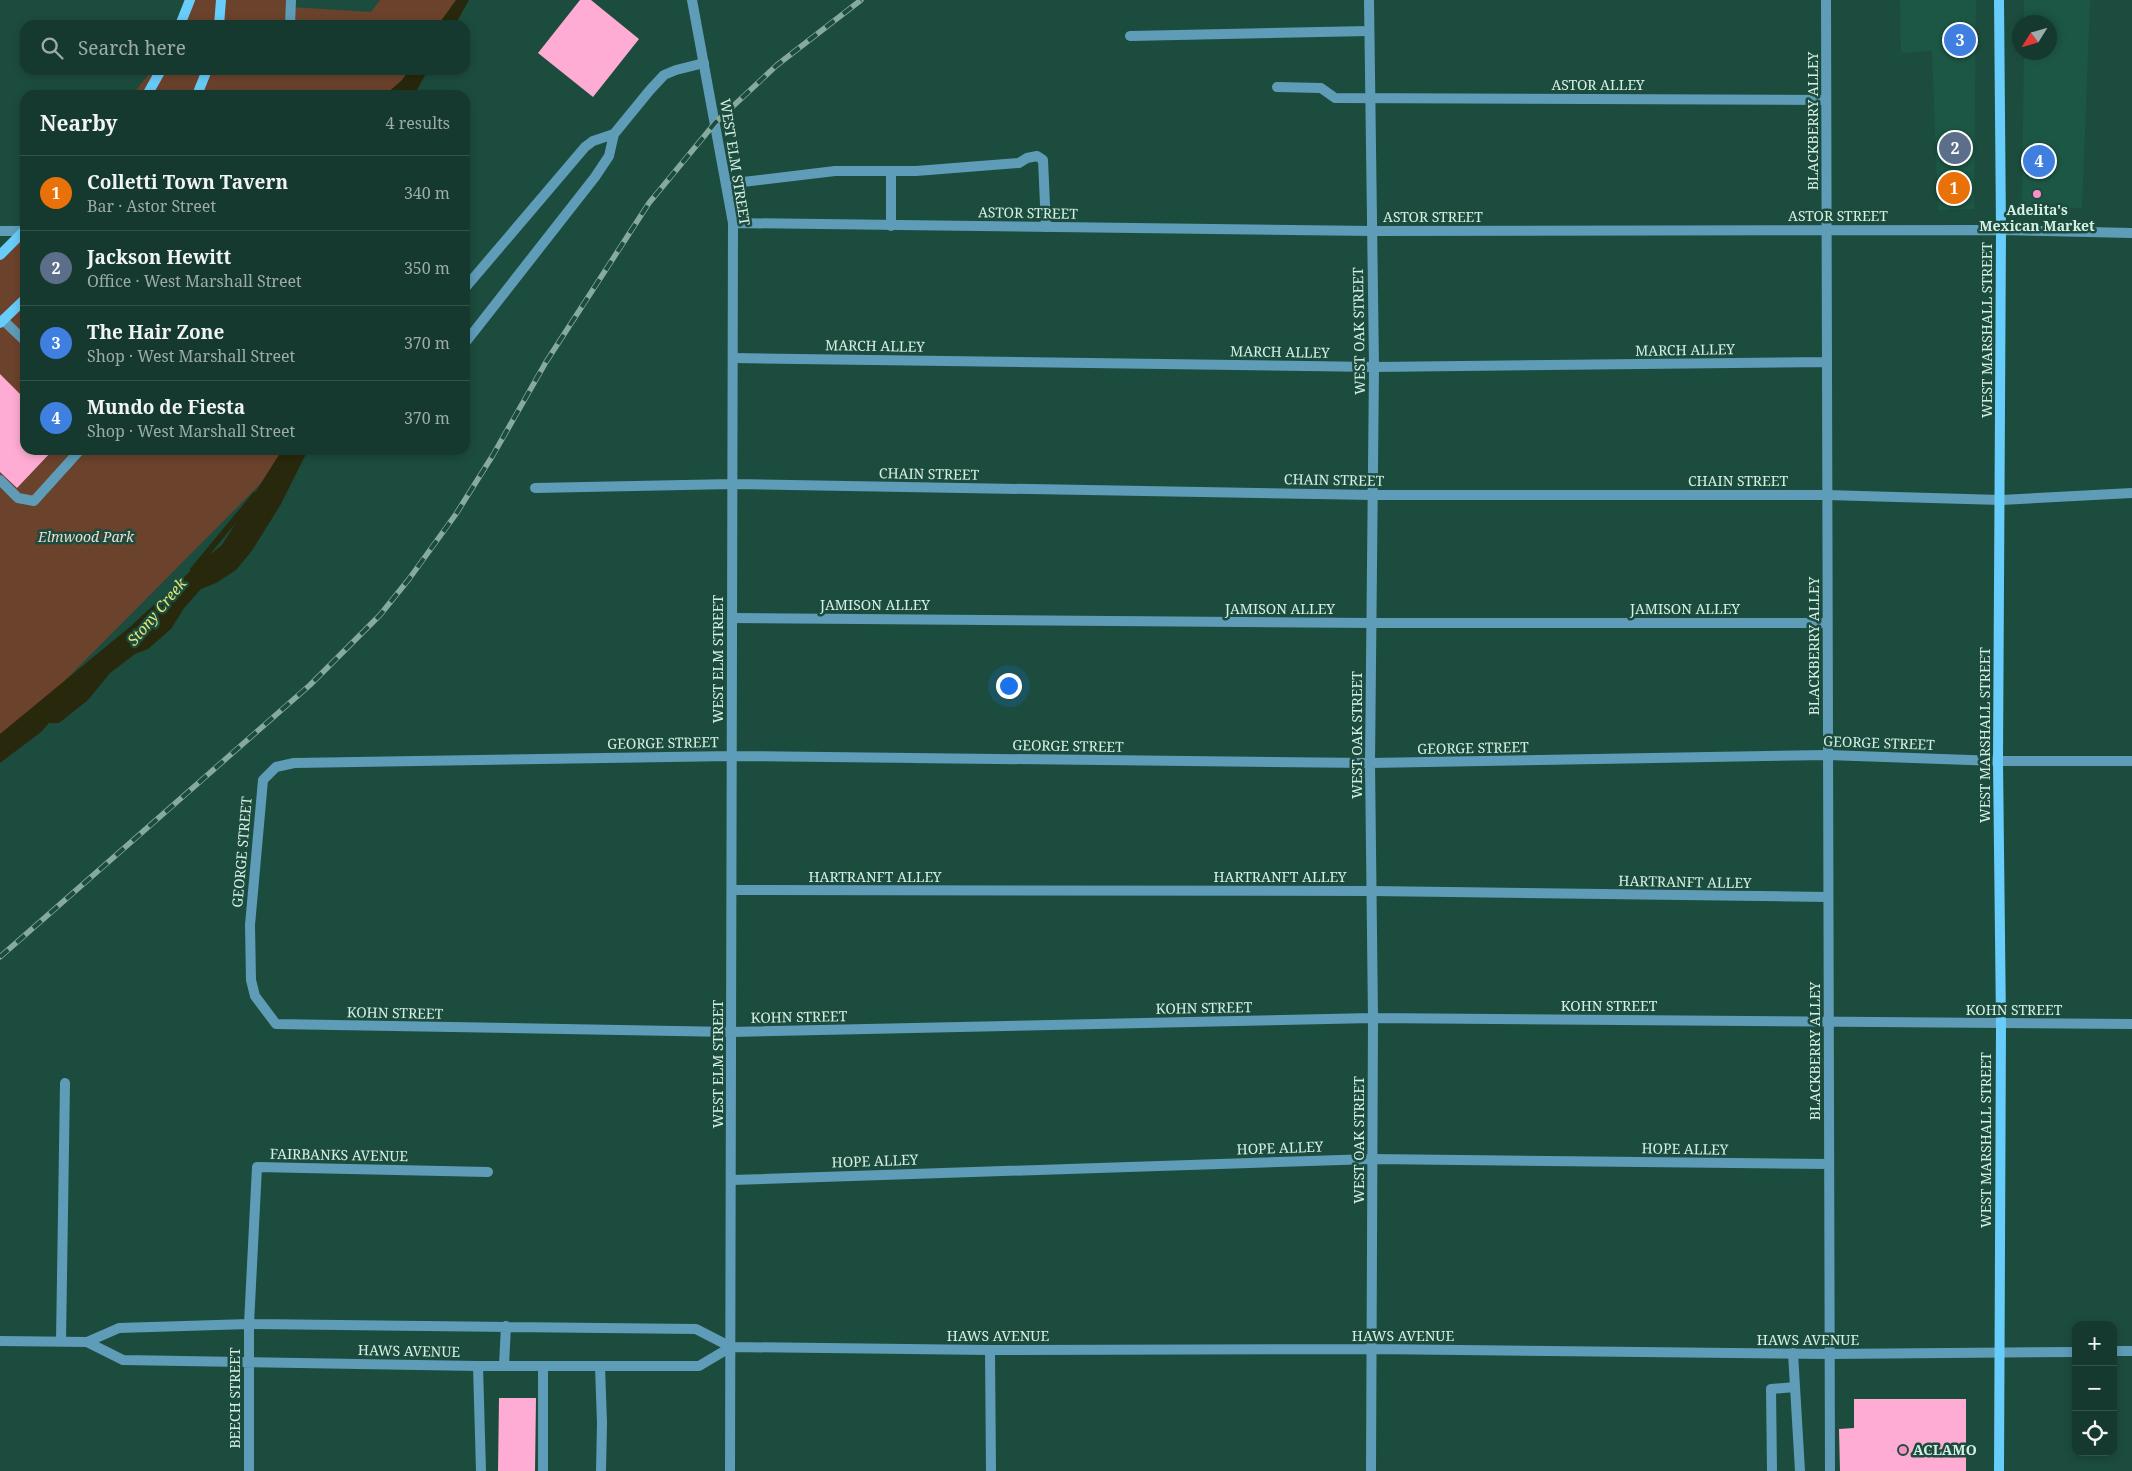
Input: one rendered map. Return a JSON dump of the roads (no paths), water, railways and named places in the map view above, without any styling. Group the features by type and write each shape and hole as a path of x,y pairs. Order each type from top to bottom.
{"street":[{"path":"182,20 190,0"},
{"path":"219,20 221,0"},
{"path":"290,20 291,0"},
{"name":"WEST ELM STREET","path":"692,0 733,223 730,1471"},
{"name":"WEST OAK STREET","path":"1369,0 1374,367 1370,763 1373,1018 1371,1471"},
{"name":"BLACKBERRY ALLEY","path":"1826,0 1830,1471"},
{"name":"WEST MARSHALL STREET","path":"1999,0 2001,230 2001,500 1998,761 2000,1471"},
{"path":"1130,36 1369,31"},
{"path":"470,337 595,177 609,156 614,134 664,76 676,70 704,63"},
{"path":"151,90 158,75"},
{"path":"199,90 205,75"},
{"name":"ASTOR ALLEY","path":"1276,87 1321,88 1335,98 1826,100"},
{"path":"470,282 584,147 593,141 614,134"},
{"path":"726,184 835,171 916,172 1019,163 1037,156 1043,160 1046,227"},
{"path":"890,172 891,226"},
{"name":"ASTOR STREET","path":"733,223 1372,230 2001,230 2132,233"},
{"path":"0,231 20,231"},
{"path":"0,255 20,236"},
{"path":"20,304 2,322 20,337"},
{"name":"MARCH ALLEY","path":"733,358 1374,367 1827,362"},
{"path":"0,480 18,498 34,501 75,455"},
{"name":"CHAIN STREET","path":"535,488 733,484 1373,495 1827,495 2001,500 2132,493"},
{"name":"JAMISON ALLEY","path":"732,618 1371,623 1827,623"},
{"name":"GEORGE STREET","path":"276,1024 255,996 251,980 250,925 263,780 276,767 294,763 732,756 1370,763 1828,755 1998,761 2132,761"},
{"name":"HARTRANFT ALLEY","path":"732,890 1372,891 1828,897"},
{"name":"KOHN STREET","path":"276,1024 731,1032 1373,1018 2132,1024"},
{"path":"61,1342 65,1084"},
{"name":"HOPE ALLEY","path":"731,1180 1372,1159 1829,1164"},
{"name":"FAIRBANKS AVENUE","path":"249,1324 257,1167 488,1172"},
{"name":"HAWS AVENUE","path":"0,1341 87,1342 119,1328 249,1324 696,1329 731,1347 990,1350 1371,1349 1830,1354 2072,1352"},
{"name":"BEECH STREET","path":"249,1324 249,1471"},
{"path":"504,1365 506,1326"},
{"name":"HAWS AVENUE","path":"87,1342 123,1360 543,1367 699,1366 731,1347"},
{"path":"990,1350 991,1471"},
{"path":"2117,1351 2132,1351"},
{"path":"1793,1353 1800,1471"},
{"path":"478,1366 480,1471"},
{"path":"600,1366 601,1471"},
{"path":"543,1367 543,1471"},
{"path":"1772,1471 1771,1389 1795,1387"}],"water":[{"path":"456,0 469,0 458,20 442,20"},
{"path":"406,75 425,75 417,90 391,90"},
{"path":"279,455 306,455 281,504 251,552 236,570 216,583 201,589 184,608 171,629 148,649 135,654 110,673 88,700 59,723 49,723 41,732 0,763 0,734 131,626 198,564 222,545"}],"waterway":[{"name":"Stony Creek","path":"193,570 255,495"}],"railway":[{"path":"0,957 310,685 380,615 409,579 456,514 493,455 546,362 649,203 715,123 777,65 861,0"}],"place":[{"name":"The Hair Zone","path":"1960,40"},
{"name":"Jackson Hewitt","path":"1955,148"},
{"name":"Mundo de Fiesta","path":"2039,161"},
{"name":"Colletti Town Tavern","path":"1954,188"},
{"name":"Adelita's Mexican Market","path":"2037,194"},
{"name":"ACLAMO","path":"1903,1450"}],"park label":[{"name":"Elmwood Park","path":"86,537"}]}
